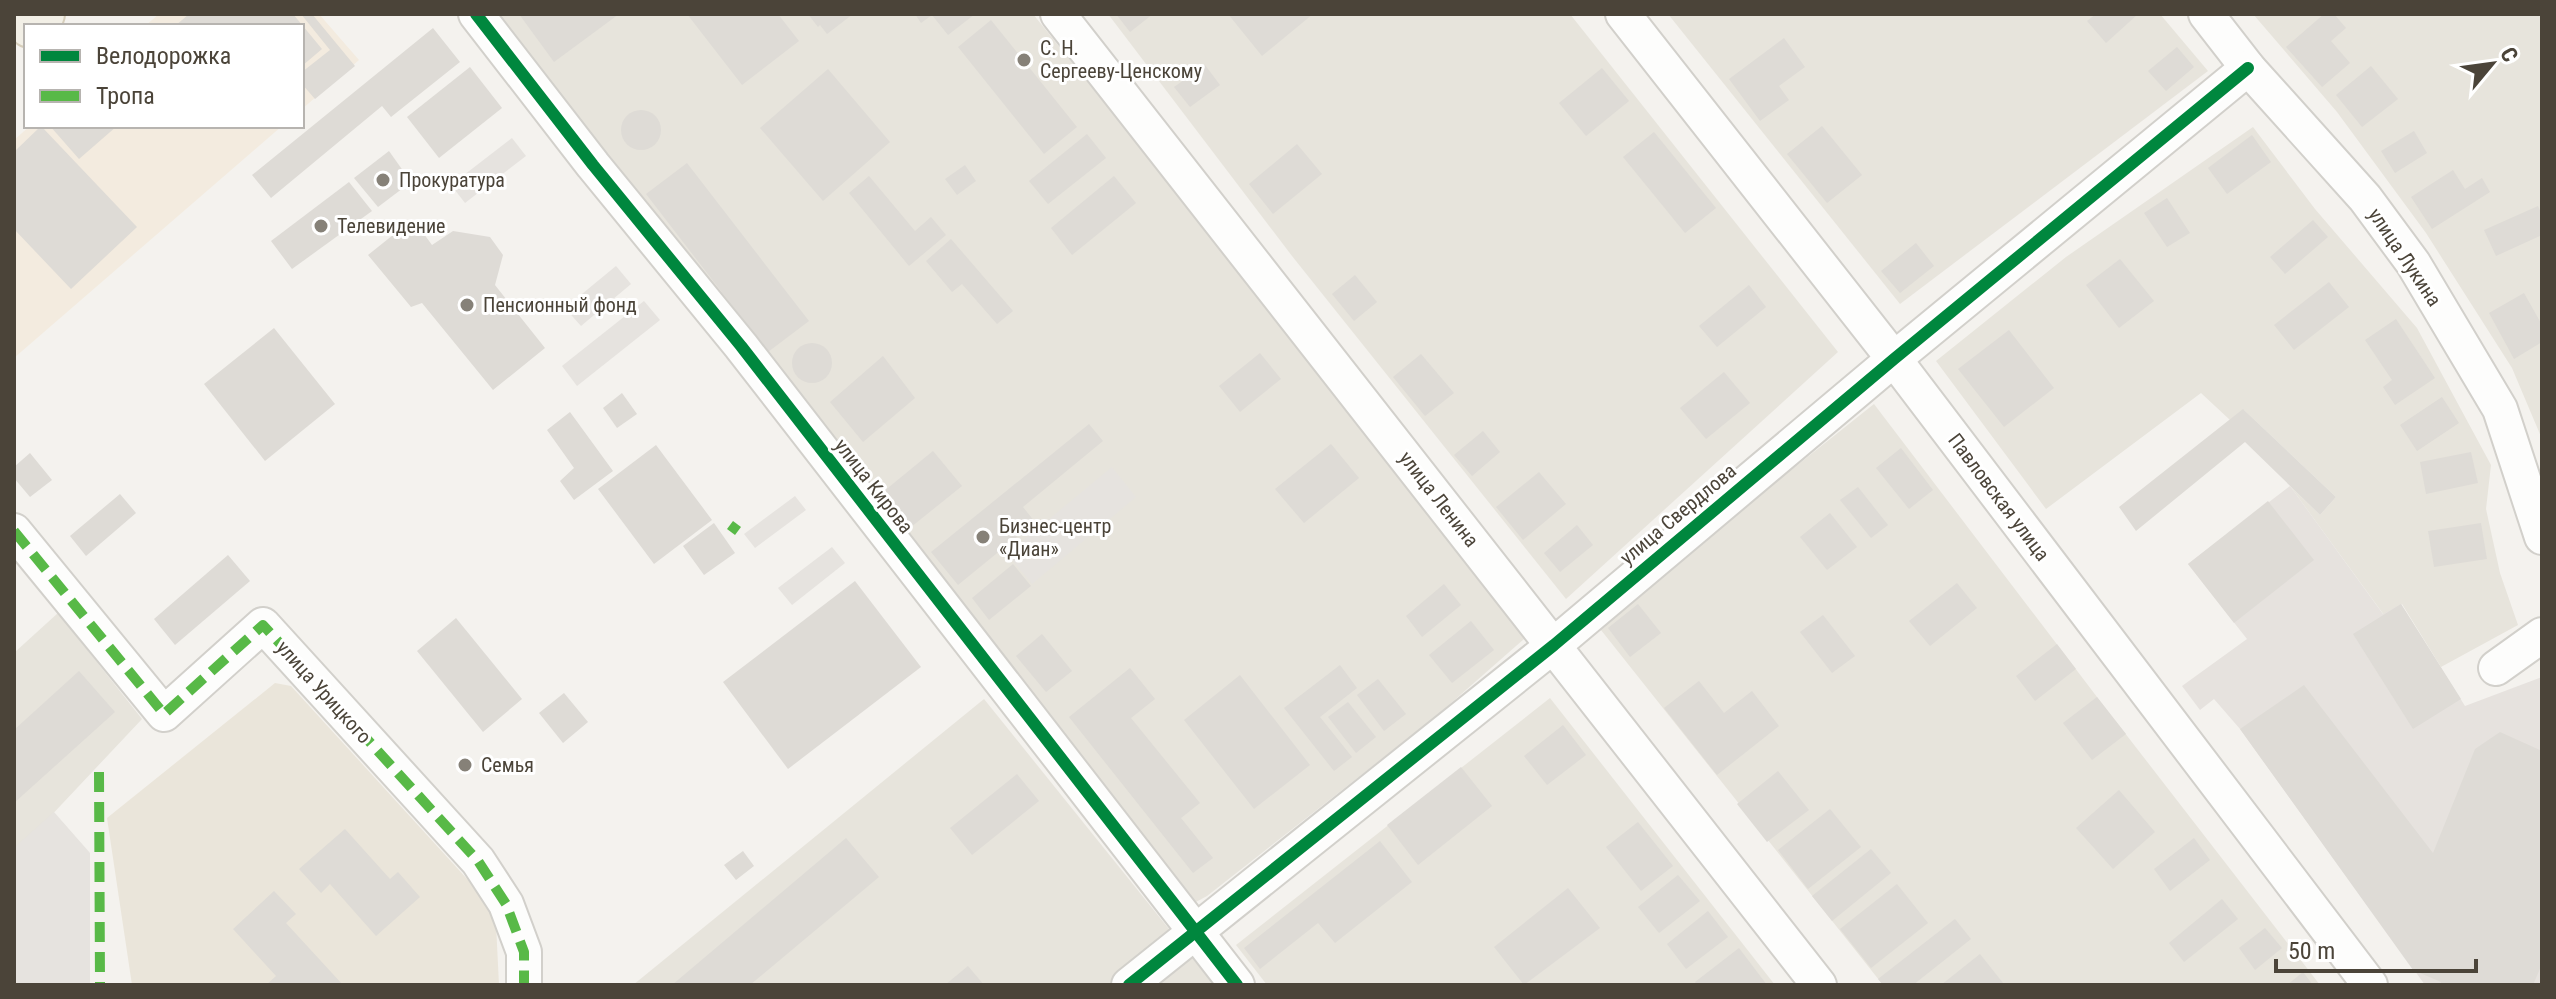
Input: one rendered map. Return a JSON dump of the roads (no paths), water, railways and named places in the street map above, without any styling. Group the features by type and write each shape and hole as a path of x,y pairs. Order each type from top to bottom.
{"street":[{"name":"улица Ленина","path":"1058,14 1819,985"},
{"name":"Павловская улица","path":"1623,14 1894,359 2370,985"},
{"name":"улица Лукина","path":"2206,14 2248,68 2365,198 2413,263 2500,409 2542,537"},
{"name":"улица Кирова","path":"479,16 593,165 741,346 1237,985"},
{"name":"улица Свердлова","path":"1129,985 1554,645 1894,359 2248,68"},
{"name":"улица Урицкого","path":"14,531 164,714 263,625 478,861 506,904 524,952 524,985"},
{"path":"2496,668 2542,635"}],"place":[{"name":"С. Н. Сергееву-Ценскому","path":"1024,60"},
{"name":"Прокуратура","path":"383,180"},
{"name":"Телевидение","path":"321,226"},
{"name":"Пенсионный фонд","path":"467,305"},
{"name":"Бизнес-центр «Диан»","path":"983,537"},
{"name":"Семья","path":"465,765"}]}
